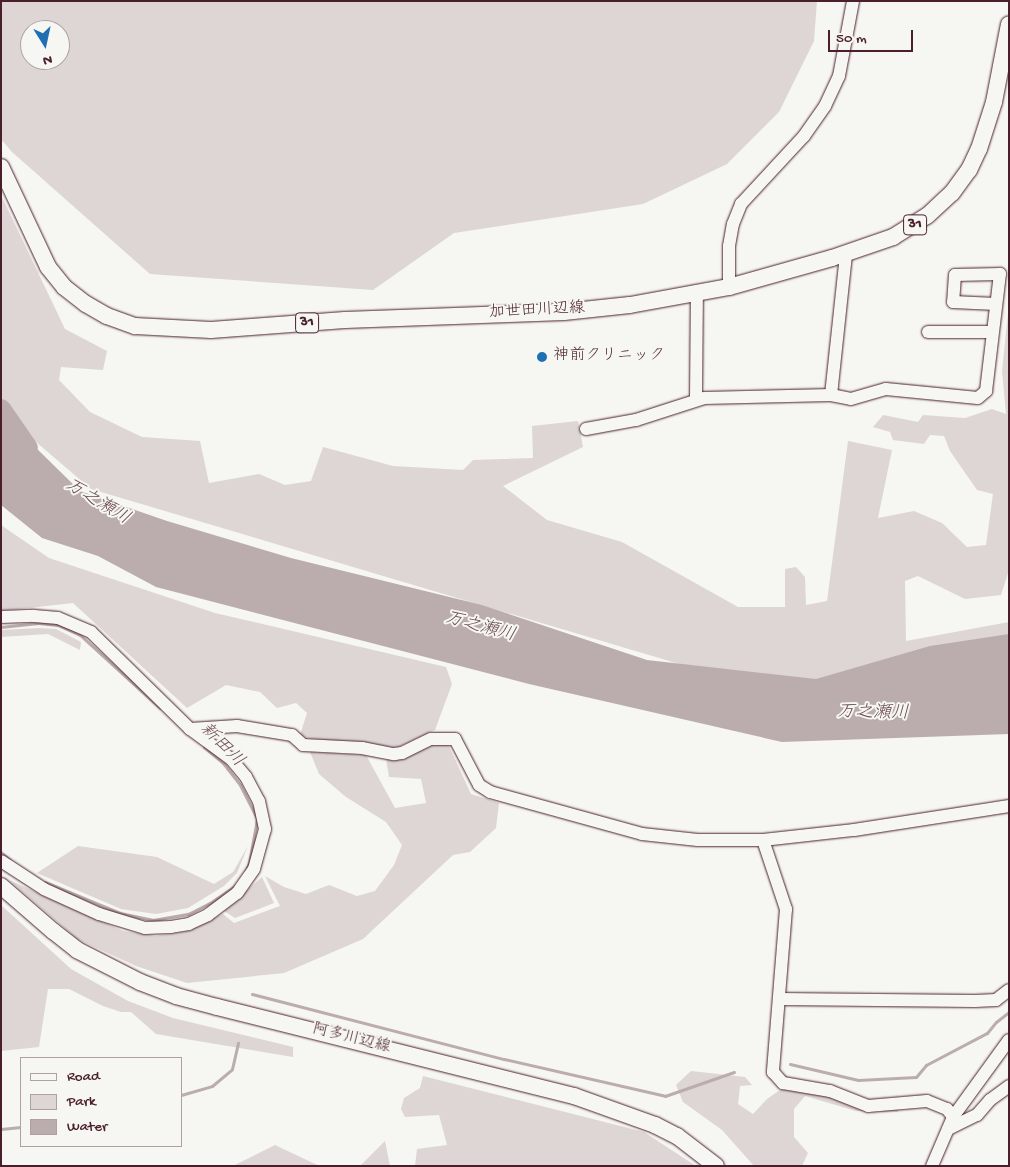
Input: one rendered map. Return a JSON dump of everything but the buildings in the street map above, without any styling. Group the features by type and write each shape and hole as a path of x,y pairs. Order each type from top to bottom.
{"main road":[{"name":"加世田川辺線","path":"1,167 48,267 64,287 86,304 107,316 135,326 211,330 345,320 564,312 630,305 697,294 846,254 893,237 927,216 952,193 969,170 986,130 1009,24"},
{"name":"阿多川辺線","path":"1,886 78,950 140,982 176,996 217,1007 574,1096 646,1122 677,1136 716,1166"}],"street":[{"path":"729,286 729,246 733,224 741,204 804,136 830,99 839,76 853,1"},
{"path":"830,395 846,254"},
{"path":"696,399 697,294"},
{"path":"586,429 636,420 696,399 830,395 851,399 886,389 978,398 986,392 996,304"},
{"path":"928,332 992,332"},
{"path":"1,617 34,616 58,618 91,632 190,729 231,759 246,778 259,801 263,814 264,829 254,869 247,881 226,904 189,924 146,928 99,914 44,889 1,861"},
{"path":"190,729 237,726 292,735 303,745 362,748 394,754 402,753 430,739 455,739 478,786 490,792 642,834 698,840 763,840 854,830 1009,806"},
{"path":"763,840 786,909 773,1072 784,1083 830,1091 868,1106 927,1101 946,1109 950,1123"},
{"path":"779,999 974,1001 996,1000 1009,990"},
{"path":"932,1166 950,1123 1009,1040"},
{"path":"950,1123 977,1116 990,1100 1009,1086"}],"green space":[{"path":"1,1 817,1 814,41 779,112 727,164 643,204 454,233 373,290 150,274 12,152 1,139"},
{"path":"1,195 65,329 107,351 103,370 61,367 59,380 90,412 142,437 200,441 209,483 259,474 285,485 311,481 323,447 393,466 463,470 473,460 533,458 532,426 578,421 583,447 503,486 547,520 622,542 738,607 785,607 785,569 796,567 805,577 806,605 827,601 848,441 892,450 878,518 914,511 942,523 967,547 986,545 993,494 977,490 950,451 944,436 930,435 924,444 893,440 890,432 873,427 883,415 918,422 923,415 965,418 992,409 1006,414 1002,371 1009,304 1009,570 1001,595 965,599 918,576 905,581 906,641 1009,622 1009,681 807,702 91,489 1,412"},
{"path":"1,525 49,558 215,613 446,667 452,684 435,730 394,749 308,738 300,735 307,713 296,703 277,708 260,692 226,685 187,708 73,603 1,611"},
{"path":"56,629 81,642 80,650 48,634 1,637 1,630"},
{"path":"434,744 448,744 471,794 499,803 496,828 470,852 453,855 363,939 284,973 187,983 136,966 77,939 9,880 123,931 156,936 183,932 223,914 234,923 280,906 265,876 284,887 306,894 329,885 357,896 375,891 394,865 402,845 386,822 346,797 319,774 310,752 366,755 395,808 426,803 421,779 389,777 386,759 399,760"},
{"path":"78,846 157,857 214,884 233,872 248,846 237,873 224,886 188,908 156,914 121,909 37,873"},
{"path":"262,877 274,903 235,918 224,911"},
{"path":"1,905 71,969 128,1001 173,1018 293,1047 293,1057 156,1034 131,1012 121,1012 103,1006 69,989 48,989 39,1047 1,1051"},
{"path":"691,1071 745,1077 752,1085 740,1086 738,1104 753,1114 767,1099 783,1088 897,1107 898,1112 856,1111 805,1096 794,1109 794,1137 808,1153 802,1166 754,1166 722,1130 683,1102 676,1085"},
{"path":"423,1076 644,1132 696,1166 415,1166 417,1149 447,1145 439,1115 405,1117 401,1109 404,1098 420,1088"},
{"path":"385,1141 390,1166 360,1166"},
{"path":"275,1145 313,1163 320,1166 233,1166"}],"water":[{"path":"1,418 30,442 80,491 167,521 291,558 482,605 647,660 816,679 930,646 1009,634 1009,734 782,742 529,684 156,587 98,556 42,538 1,505"}],"waterway":[{"name":"万之瀬川","path":"1,409 28,448"},
{"name":"新田川","path":"1,627 39,623 58,625 80,635 160,708"},
{"name":"新田川","path":"204,747 223,763 240,785 257,819 249,863 245,872"},
{"name":"新田川","path":"1,852 10,860"},
{"name":"新田川","path":"45,882 120,913 153,920 188,914 213,901 237,884"},
{"path":"252,994 504,1059 665,1096 734,1072"},
{"path":"790,1064 858,1080 916,1077 926,1065 987,1033 996,1022 1009,1012"},
{"path":"182,1095 212,1086 232,1069 238,1043"},
{"path":"1,1129 20,1127"}],"place":[{"name":"神前クリニック","path":"542,357"}]}
